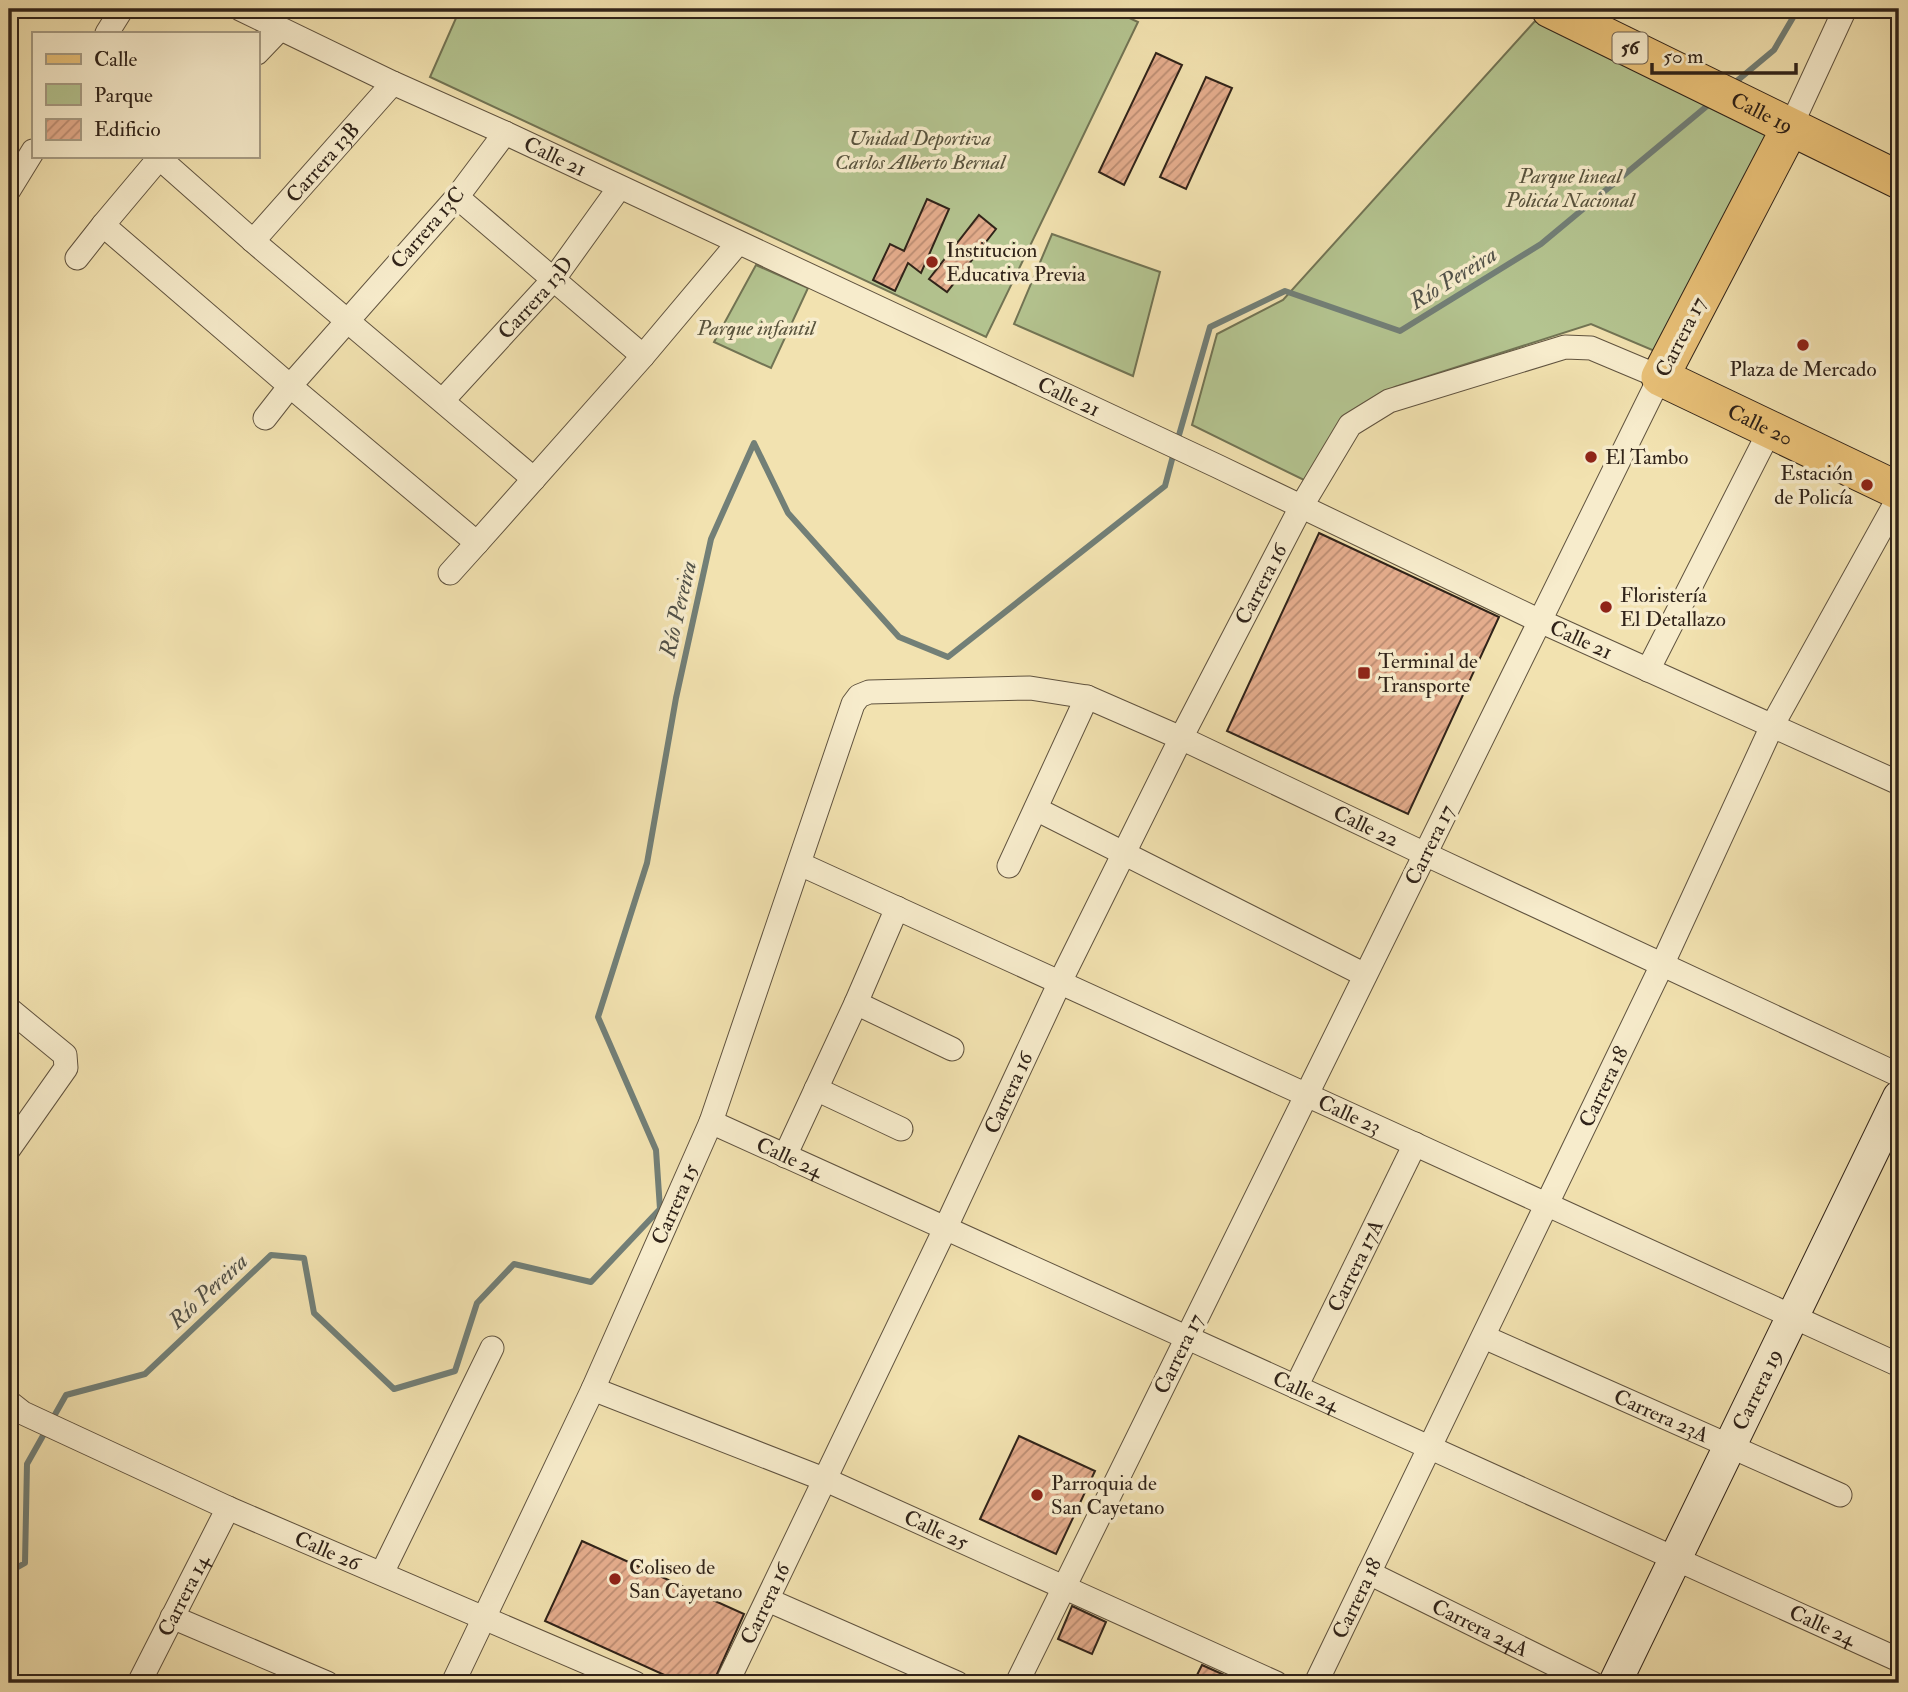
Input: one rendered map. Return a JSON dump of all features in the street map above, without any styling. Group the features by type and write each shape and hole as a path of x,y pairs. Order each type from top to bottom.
{"main road":[{"name":"Calle 19","path":"1549,9 1899,180"},
{"name":"Carrera 17","path":"1660,377 1790,128"},
{"name":"Calle 20","path":"1660,377 1899,491"},
{"name":"Carrera 19","path":"1615,1683 1899,1097"}],"street":[{"path":"108,32 122,9"},
{"name":"Calle 21","path":"240,9 393,83 1217,466 1540,621 1899,783"},
{"name":"Carrera 17","path":"1790,128 1845,9"},
{"path":"259,51 280,29"},
{"name":"Carrera 13B","path":"253,242 393,83"},
{"name":"Carrera 13C","path":"265,418 347,319 457,197 505,133"},
{"path":"9,190 32,153"},
{"path":"77,258 157,158"},
{"path":"161,158 253,242 534,479"},
{"name":"Carrera 13D","path":"443,400 553,280 619,188"},
{"path":"457,197 643,356"},
{"path":"103,225 477,543"},
{"path":"450,573 643,356 738,243"},
{"name":"Carrera 16","path":"727,1683 826,1480 1060,982 1181,737 1301,507 1350,425 1389,401 1566,347 1591,348 1660,377"},
{"name":"Carrera 17","path":"1017,1683 1660,377"},
{"path":"1648,670 1770,430"},
{"name":"Carrera 18","path":"1316,1683 1548,1205 1772,726 1899,497"},
{"name":"Calle 22","path":"853,704 859,696 869,692 1030,688 1087,697 1181,737 1425,855 1899,1075"},
{"path":"1009,866 1087,697"},
{"name":"Carrera 15","path":"453,1683 593,1389 711,1122 853,704"},
{"path":"1036,809 1366,975"},
{"name":"Calle 23","path":"800,864 1899,1365"},
{"path":"785,1156 897,908"},
{"path":"856,1003 952,1049"},
{"path":"9,1009 65,1055 66,1062 60,1077 9,1149"},
{"path":"817,1089 901,1129"},
{"name":"Calle 24","path":"711,1122 1899,1660"},
{"name":"Carrera 17A","path":"1296,1387 1415,1144"},
{"name":"Carrera 23A","path":"1484,1337 1840,1495"},
{"path":"382,1573 492,1348"},
{"name":"Calle 25","path":"593,1389 826,1480 1276,1683"},
{"name":"Calle 26","path":"16,1408 228,1508 635,1683"},
{"name":"Carrera 14","path":"139,1683 228,1508"},
{"name":"Carrera 24A","path":"1369,1573 1592,1683"},
{"path":"768,1600 957,1683"},
{"path":"172,1617 327,1683"}],"green space":[{"name":"Unidad Deportiva Carlos Alberto Bernal","path":"460,9 1110,9 1138,22 986,337 430,77"},
{"name":"Parque lineal Policía Nacional","path":"1535,21 1781,134 1664,355 1591,324 1395,387 1344,420 1306,481 1192,425 1217,334 1283,300"},
{"path":"1052,234 1160,272 1133,376 1014,324"},
{"name":"Parque infantil","path":"756,265 808,288 771,368 714,342"}],"building":[{"path":"1156,53 1182,65 1124,185 1099,172"},
{"path":"1206,77 1232,88 1186,189 1160,177"},
{"path":"927,199 949,209 921,273 908,263 895,291 873,280 890,244 904,251"},
{"path":"979,215 996,229 947,292 929,279"},
{"name":"Terminal de Transporte","path":"1319,533 1499,617 1408,814 1227,731"},
{"name":"Parroquia de San Cayetano","path":"1019,1436 1095,1471 1056,1554 980,1519"},
{"name":"Coliseo de San Cayetano","path":"582,1541 744,1614 713,1683 682,1683 545,1621"},
{"path":"1072,1606 1106,1622 1092,1654 1058,1639"},
{"path":"1202,1665 1242,1683 1193,1683"}],"waterway":[{"name":"Río Pereira","path":"1732,85 1774,50 1798,9"},
{"name":"Río Pereira","path":"1177,442 1210,327 1285,291 1400,331 1541,244 1713,101"},
{"name":"Río Pereira","path":"9,1572 25,1563 27,1464 66,1395 145,1374 271,1255 304,1258 314,1313 394,1389 455,1371 477,1303 514,1264 591,1282 660,1209 656,1150 598,1017 647,863 676,698 711,539 754,443 788,513 899,637 948,657 1165,486 1174,452"}],"place":[{"name":"Institucion Educativa Previa","path":"932,262"},
{"name":"Plaza de Mercado","path":"1803,345"},
{"name":"El Tambo","path":"1591,457"},
{"name":"Estación de Policía","path":"1867,485"},
{"name":"Floristería El Detallazo","path":"1606,607"},
{"name":"Terminal de Transporte","path":"1364,673"},
{"name":"Parroquia de San Cayetano","path":"1037,1495"},
{"name":"Coliseo de San Cayetano","path":"615,1579"}]}
